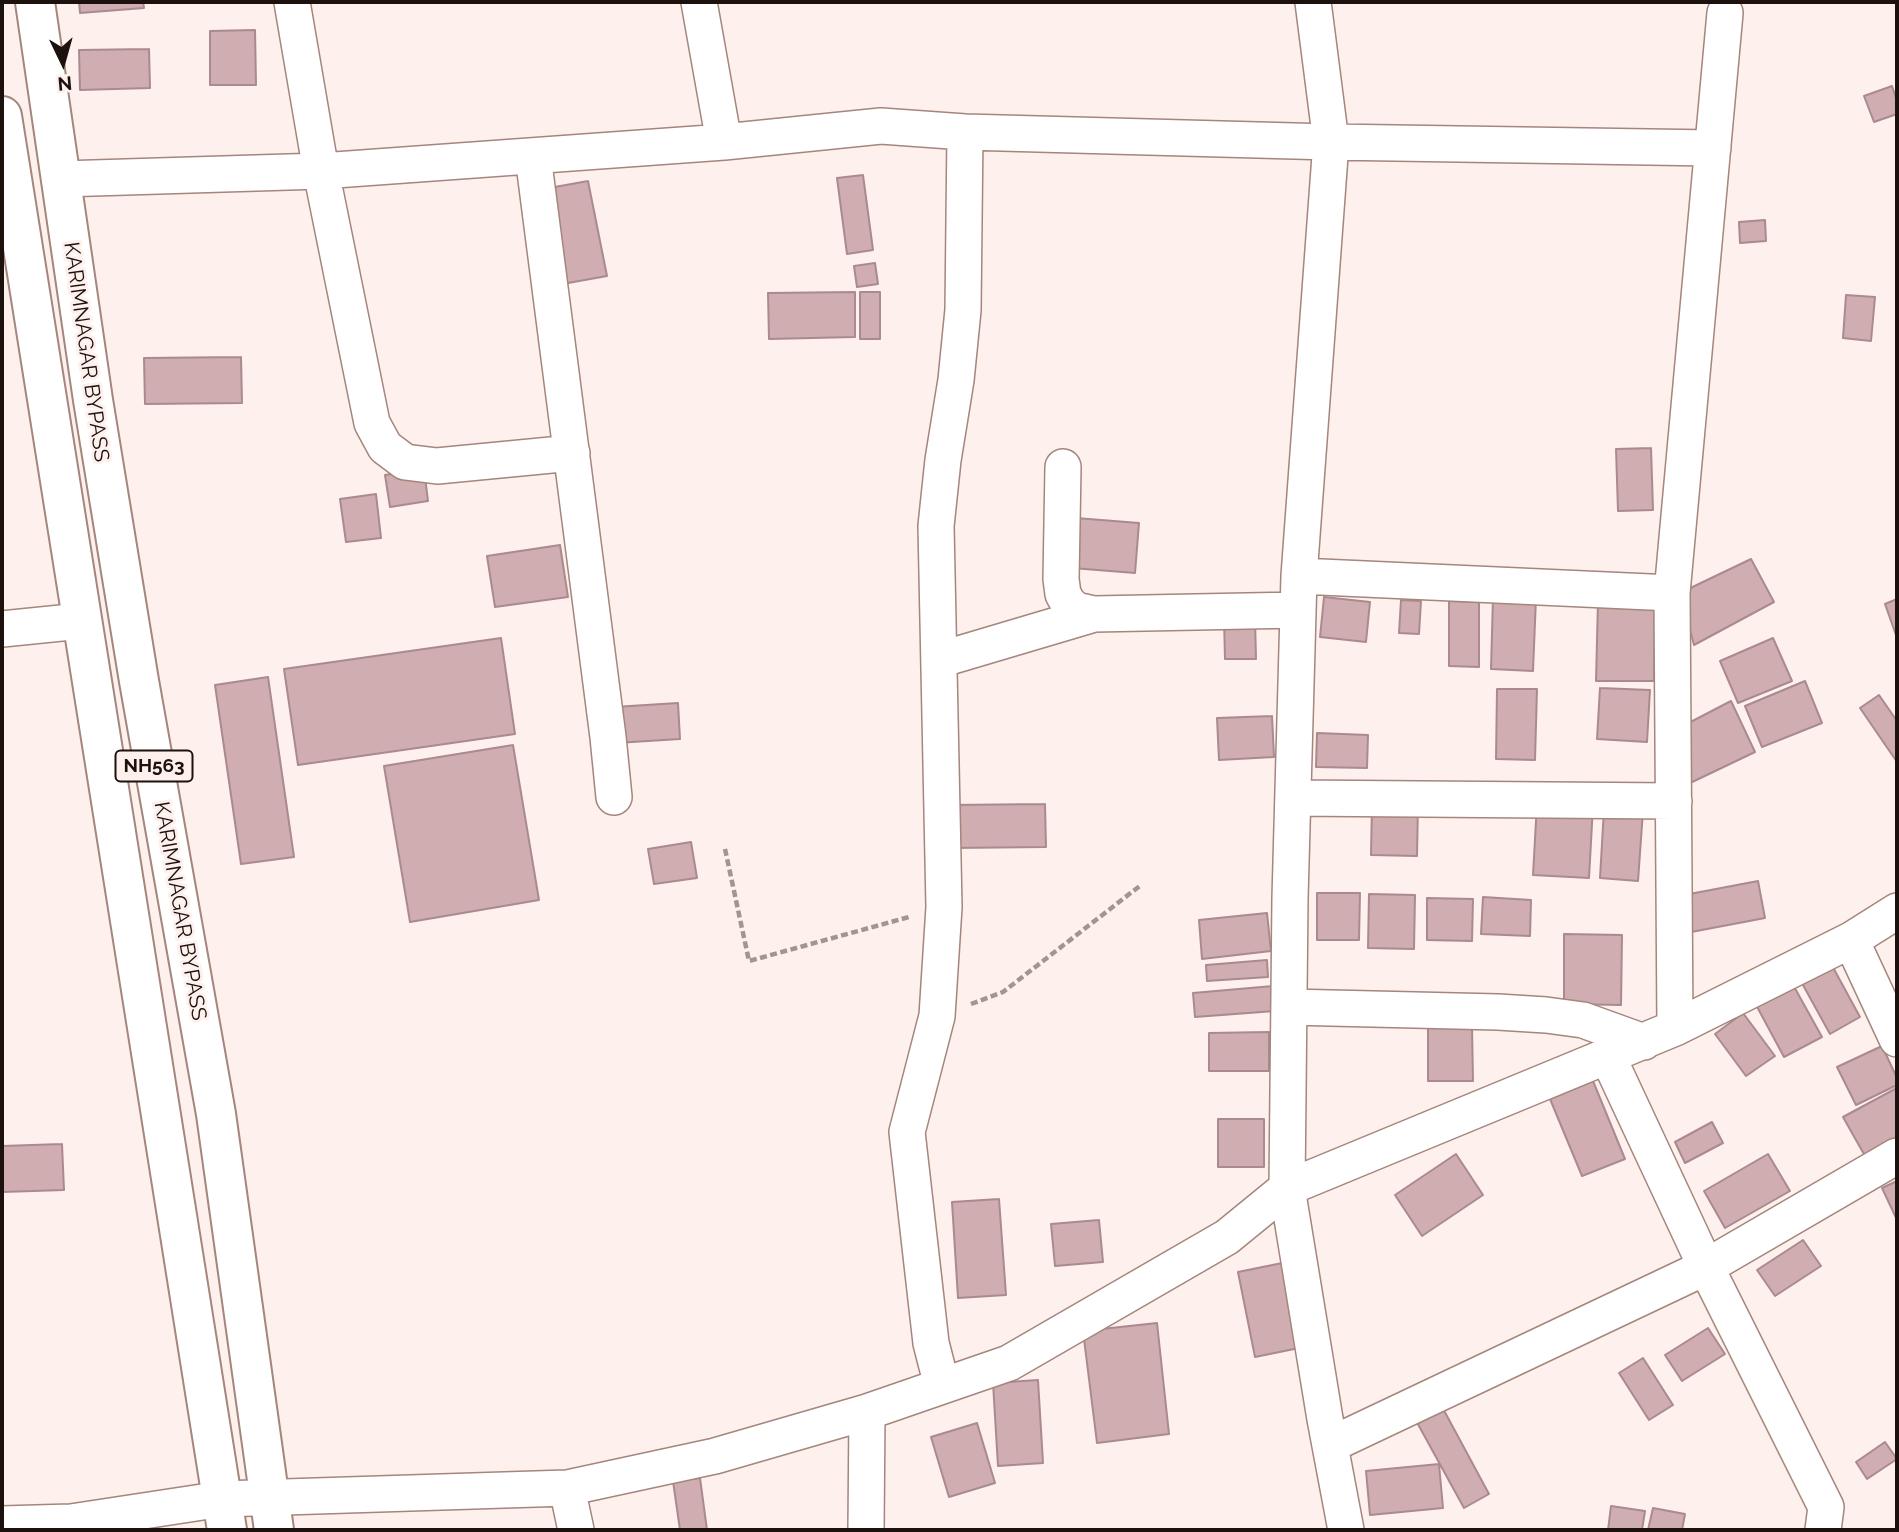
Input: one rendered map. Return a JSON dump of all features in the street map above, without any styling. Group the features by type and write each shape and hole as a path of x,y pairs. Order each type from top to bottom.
{"highway":[{"name":"KARIMNAGAR BYPASS","path":"35,2 93,400 216,1114 272,1514"},
{"name":"KARIMNAGAR BYPASS","path":"2,116 224,1515"}],"street":[{"path":"292,2 321,172 372,423 385,447 405,462 437,466 572,453"},
{"path":"699,2 724,142"},
{"path":"1313,2 1331,142 1299,576 1287,1188 1346,1530"},
{"path":"1659,1035 1674,801 1672,593 1725,13"},
{"path":"61,179 321,172 724,142 881,126 965,132 1331,142 1713,148"},
{"path":"942,1386 931,1343 907,1132 937,1016 944,907 936,526 963,310 965,132"},
{"path":"533,156 614,797"},
{"path":"1063,467 1063,594 1076,610 1094,614 1298,610"},
{"path":"1299,576 1672,593"},
{"path":"939,660 1094,614"},
{"path":"2,629 81,621"},
{"path":"1293,798 1674,801"},
{"path":"2,1524 272,1514 567,1488 715,1457 867,1412 1009,1363 1227,1237 1287,1188 1659,1035 1851,940 1897,911"},
{"path":"1851,940 1897,1039"},
{"path":"1289,1007 1546,1015 1659,1035"},
{"path":"1608,1057 1706,1267 1826,1507 1823,1530"},
{"path":"1330,1445 1706,1267 1897,1156"},
{"path":"866,1530 867,1412"},
{"path":"567,1488 576,1530"}],"path":[{"path":"725,849 749,961 944,907"},
{"path":"937,1016 1003,992 1141,885"}],"building":[{"path":"79,2 143,2 144,8 80,13"},
{"path":"255,30 256,85 210,85 210,31"},
{"path":"149,49 150,88 80,90 79,50"},
{"path":"1892,86 1897,101 1897,114 1874,122 1864,96"},
{"path":"863,175 873,250 847,254 837,178"},
{"path":"588,181 607,276 557,285 538,190"},
{"path":"1765,220 1766,241 1740,243 1739,222"},
{"path":"875,263 878,284 857,287 854,266"},
{"path":"855,292 855,337 769,339 768,293"},
{"path":"860,292 880,292 880,339 860,339"},
{"path":"1846,295 1875,297 1871,341 1843,338"},
{"path":"241,357 242,403 145,404 144,358"},
{"path":"1651,448 1653,510 1618,511 1616,449"},
{"path":"424,469 428,501 390,507 385,475"},
{"path":"376,494 381,538 346,542 340,499"},
{"path":"1076,518 1139,523 1135,573 1072,568"},
{"path":"560,545 568,597 495,607 487,556"},
{"path":"1751,559 1774,602 1694,645 1680,593"},
{"path":"1324,597 1370,602 1366,642 1320,637"},
{"path":"1493,597 1536,598 1533,671 1491,669"},
{"path":"1897,599 1897,638 1885,604"},
{"path":"1401,600 1421,601 1419,634 1399,633"},
{"path":"1449,601 1479,602 1479,667 1449,666"},
{"path":"1598,601 1655,601 1654,681 1596,681"},
{"path":"1224,619 1255,619 1256,659 1225,659"},
{"path":"501,638 515,734 298,765 284,669"},
{"path":"1773,638 1792,681 1738,703 1720,661"},
{"path":"268,677 294,857 241,864 215,685"},
{"path":"1805,681 1822,723 1762,747 1745,706"},
{"path":"1600,688 1650,690 1647,742 1597,739"},
{"path":"1497,689 1537,689 1535,760 1496,759"},
{"path":"1879,695 1897,721 1897,762 1860,708"},
{"path":"1731,701 1755,752 1688,784 1681,727"},
{"path":"678,703 680,739 616,743 614,707"},
{"path":"1272,716 1274,757 1219,760 1217,718"},
{"path":"1317,733 1368,735 1367,768 1316,767"},
{"path":"513,745 539,900 410,922 384,766"},
{"path":"1537,803 1593,806 1589,878 1533,875"},
{"path":"1045,804 1046,847 952,848 951,805"},
{"path":"1372,804 1418,804 1417,856 1371,855"},
{"path":"1604,809 1643,811 1638,881 1600,878"},
{"path":"691,842 697,878 654,884 648,849"},
{"path":"1758,881 1765,918 1686,933 1679,896"},
{"path":"1317,893 1360,893 1359,940 1317,940"},
{"path":"1369,894 1415,895 1414,949 1368,948"},
{"path":"1483,897 1531,900 1530,936 1481,934"},
{"path":"1427,898 1473,899 1472,941 1427,940"},
{"path":"1267,913 1271,951 1202,959 1199,920"},
{"path":"1564,934 1622,935 1621,1005 1564,1004"},
{"path":"1267,960 1268,977 1207,981 1206,965"},
{"path":"1829,960 1860,1017 1830,1034 1798,976"},
{"path":"1792,983 1822,1037 1784,1057 1755,1003"},
{"path":"1273,986 1275,1011 1195,1017 1193,993"},
{"path":"1743,1013 1775,1056 1746,1076 1715,1034"},
{"path":"1472,1026 1473,1081 1428,1081 1428,1027"},
{"path":"1269,1032 1269,1071 1209,1071 1209,1033"},
{"path":"1882,1046 1897,1078 1897,1085 1856,1105 1837,1067"},
{"path":"1593,1081 1625,1159 1582,1176 1550,1099"},
{"path":"1895,1089 1897,1139 1865,1156 1843,1117"},
{"path":"1218,1119 1264,1119 1264,1167 1218,1167"},
{"path":"1712,1122 1723,1143 1685,1163 1675,1142"},
{"path":"62,1144 64,1190 2,1192 2,1146"},
{"path":"1456,1154 1483,1195 1422,1236 1395,1195"},
{"path":"1768,1154 1790,1191 1725,1228 1704,1191"},
{"path":"1897,1181 1897,1220 1882,1188"},
{"path":"999,1199 1006,1295 958,1298 952,1202"},
{"path":"1099,1220 1103,1262 1055,1266 1051,1224"},
{"path":"1803,1240 1821,1266 1775,1296 1757,1270"},
{"path":"1292,1261 1309,1346 1255,1357 1238,1272"},
{"path":"1157,1323 1169,1434 1097,1443 1083,1331"},
{"path":"1708,1328 1725,1354 1682,1381 1665,1355"},
{"path":"1643,1358 1673,1405 1649,1420 1619,1373"},
{"path":"1038,1380 1043,1463 998,1466 993,1383"},
{"path":"1440,1403 1489,1494 1464,1508 1414,1417"},
{"path":"977,1423 995,1483 949,1497 931,1437"},
{"path":"1885,1442 1897,1459 1867,1479 1856,1462"},
{"path":"1439,1464 1443,1508 1370,1515 1366,1471"},
{"path":"700,1478 707,1530 680,1530 673,1481"},
{"path":"1611,1506 1645,1511 1642,1530 1608,1530"},
{"path":"1653,1508 1685,1514 1682,1530 1648,1530"}]}
